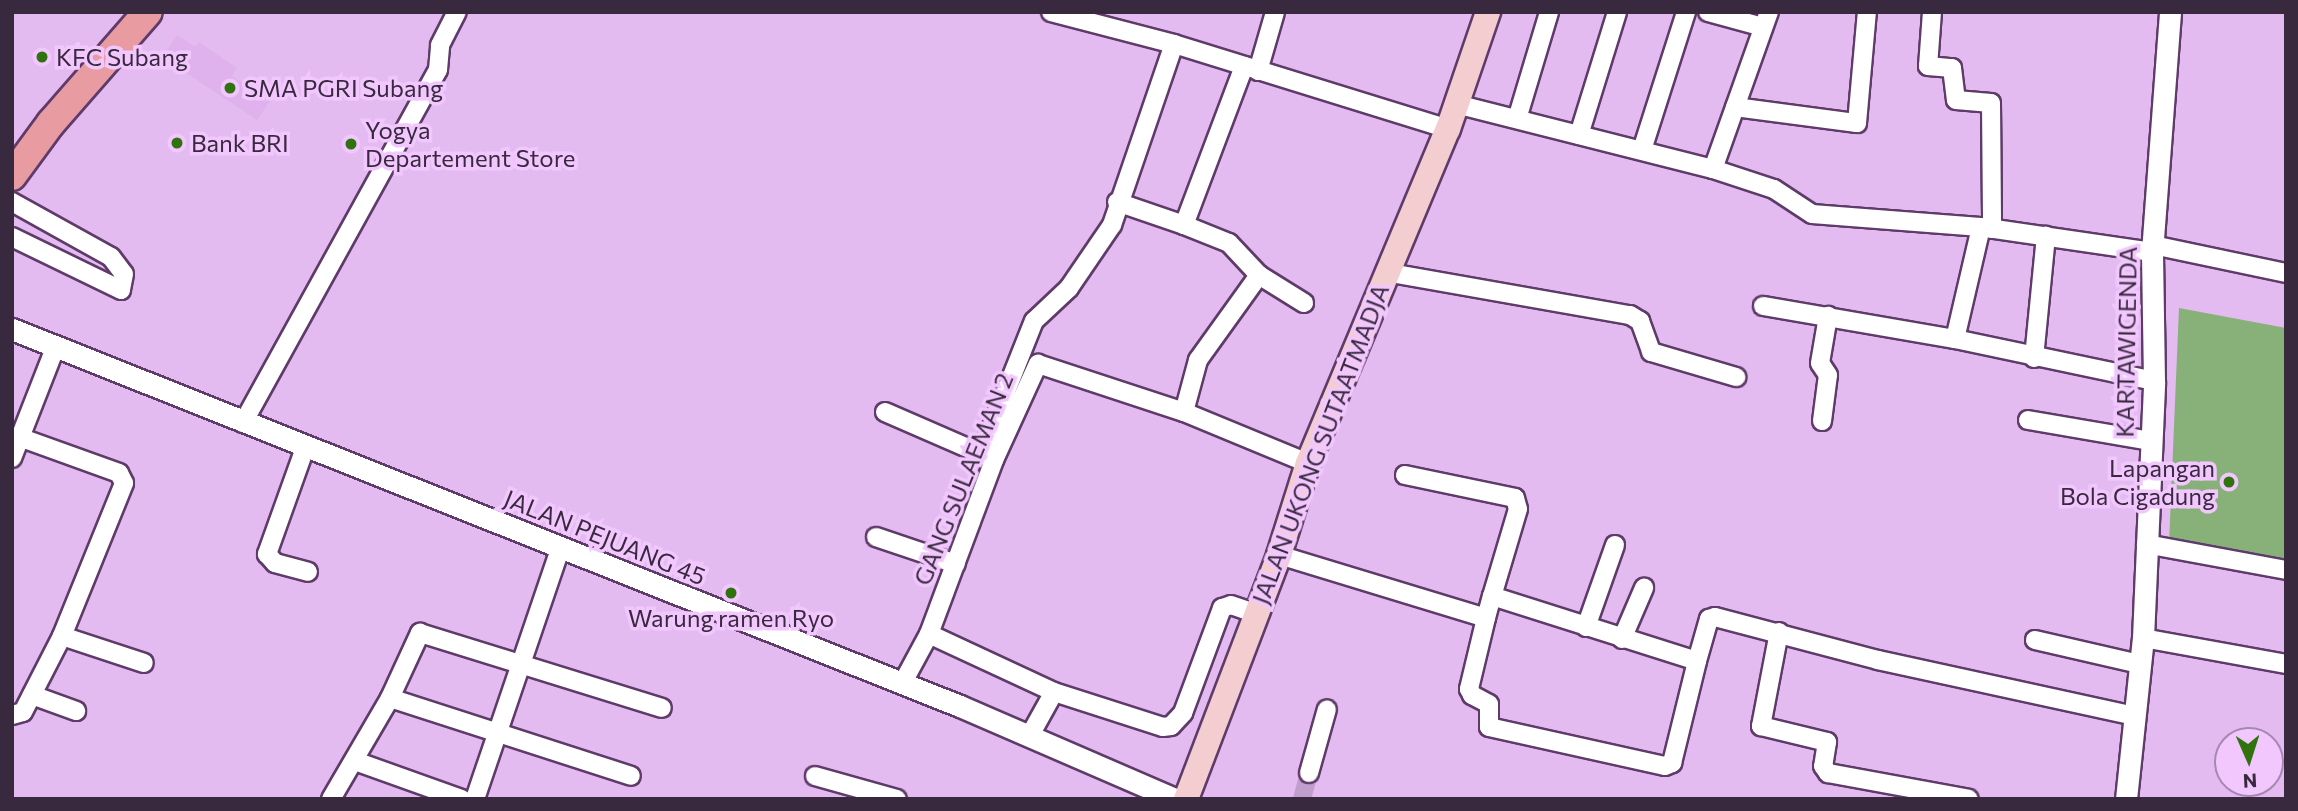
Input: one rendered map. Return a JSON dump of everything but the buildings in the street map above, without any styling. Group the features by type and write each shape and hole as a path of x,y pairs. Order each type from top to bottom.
{"main road":[{"path":"12,176 51,123 148,12"},
{"name":"JALAN UKONG SUTAATMADJA","path":"1186,799 1279,555 1308,463 1385,272 1448,129 1489,12"}],"street":[{"path":"243,423 438,70 440,45 457,12"},
{"path":"1051,12 1108,19 1174,44 1448,129"},
{"path":"1185,225 1275,12"},
{"path":"1517,119 1549,12"},
{"path":"1579,135 1617,12"},
{"path":"1642,150 1686,12"},
{"path":"1709,12 1766,20 1713,169"},
{"path":"1735,107 1857,123 1867,12"},
{"path":"1933,12 1928,66 1952,68 1956,100 1992,103 1992,182 1986,228 1955,339"},
{"name":"KARTAWIGENDA","path":"2126,799 2143,638 2154,381 2152,248 2161,162 2170,12"},
{"path":"885,412 988,457 1034,321 1069,288 1101,242 1174,44"},
{"path":"1456,104 1713,169 1774,189 1812,214 1986,228 2152,248 2286,273"},
{"path":"12,202 111,257 124,274 121,290 12,237"},
{"path":"1117,202 1228,243 1259,275 1304,303"},
{"path":"2034,358 2046,236"},
{"path":"1385,272 1630,315 1640,321 1651,352 1736,377"},
{"path":"1184,412 1198,360 1259,275"},
{"path":"1763,306 1955,339 2034,358 2154,381"},
{"path":"1822,421 1828,375 1820,363 1828,316"},
{"name":"JALAN PEJUANG 45","path":"12,329 902,684 1175,799"},
{"path":"13,457 56,346"},
{"name":"GANG SULAEMAN 2","path":"902,684 929,634 956,564 988,457 1038,363 1184,412 1308,463"},
{"path":"2028,420 2151,441"},
{"path":"12,715 23,712 62,636 123,488 123,477 22,438"},
{"path":"305,448 267,554 275,563 308,572"},
{"path":"1405,475 1515,498 1518,509 1486,618 1469,689 1472,695 1489,704 1489,727 1665,766 1672,763 1694,660 1711,617 1779,632 1878,660 2134,716"},
{"path":"876,537 956,564"},
{"path":"2146,544 2286,570"},
{"path":"1586,627 1615,545"},
{"path":"475,799 561,547"},
{"path":"1279,555 1486,618"},
{"path":"1622,639 1644,588"},
{"path":"1492,596 1694,660"},
{"path":"929,634 1054,692 1146,725 1171,726 1183,713 1222,608 1231,605 1256,614"},
{"path":"1779,632 1761,726 1827,742 1823,766 1828,773 1969,799"},
{"path":"331,799 390,698 420,634 662,708"},
{"path":"62,636 144,663"},
{"path":"2143,638 2286,664"},
{"path":"2035,639 2139,664"},
{"path":"1028,737 1054,692"},
{"path":"32,695 76,711"},
{"path":"390,698 631,776"},
{"path":"1309,773 1328,709"},
{"path":"355,761 461,799"},
{"path":"815,776 849,792 897,799"}],"shaded area":[{"name":"SMA PGRI Subang","path":"177,35 195,47 199,42 237,68 232,76 270,101 257,120 162,57"}],"green space":[{"name":"Lapangan Bola Cigadung","path":"2179,308 2286,328 2286,563 2169,544"}],"tunnel":[{"path":"1302,799 1309,773"}],"place":[{"name":"KFC Subang","path":"42,57"},
{"name":"SMA PGRI Subang","path":"230,88"},
{"name":"Bank BRI","path":"177,143"},
{"name":"Yogya Departement Store","path":"351,144"},
{"name":"Lapangan Bola Cigadung","path":"2229,482"},
{"name":"Warung ramen Ryo","path":"731,593"}]}
